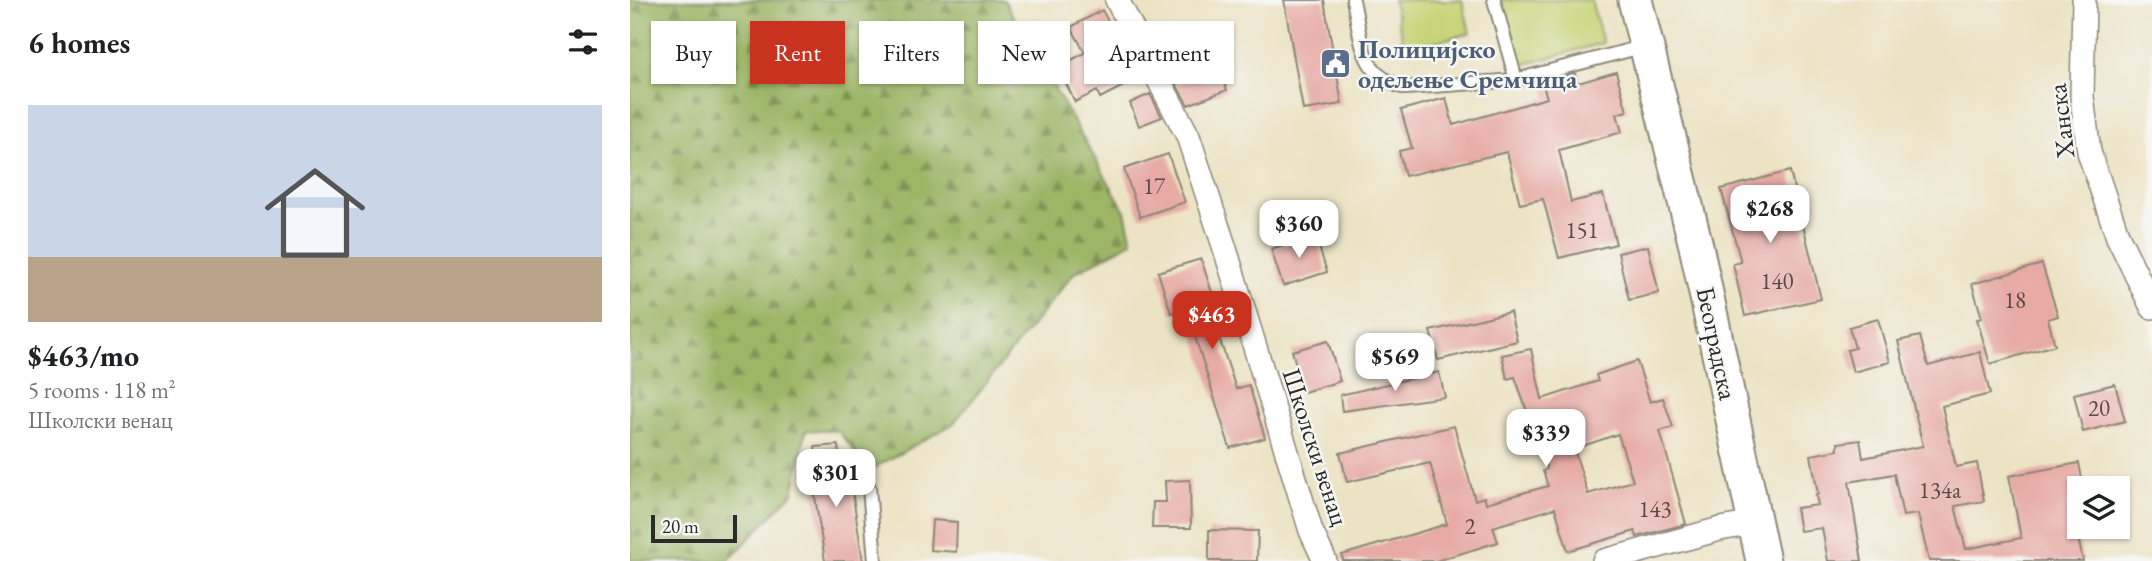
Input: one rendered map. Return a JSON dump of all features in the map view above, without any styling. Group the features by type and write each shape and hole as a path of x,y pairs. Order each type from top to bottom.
{"main road":[{"name":"Београдска","path":"1634,0 1696,246 1763,561"}],"street":[{"name":"Школски венац","path":"1117,0 1188,136 1311,531 1325,561"},
{"name":"Ханска","path":"2084,0 2082,97 2089,152 2118,237 2152,307"},
{"path":"1604,561 1755,523"}],"lane":[{"path":"1353,0 1366,60 1374,72 1387,83 1405,88 1516,80 1645,46"},
{"path":"1494,0 1516,80"},
{"path":"869,487 875,561"}],"green space":[{"path":"630,0 1004,0 1016,21 978,21 978,84 1052,84 1125,211 1132,242 1074,273 953,424 870,470 838,431 806,430 793,493 728,561 630,561"},
{"path":"1393,0 1462,0 1470,33 1405,49"},
{"path":"1501,0 1591,0 1603,43 1518,66"}],"building":[{"path":"1284,0 1324,0 1342,104 1303,110"},
{"path":"1102,10 1108,21 1084,21 1084,51 1071,27"},
{"path":"1084,54 1084,84 1127,84 1100,98 1097,91 1075,102 1066,84 1070,84 1070,61"},
{"path":"1616,72 1627,111 1617,114 1622,132 1559,150 1571,202 1603,194 1616,244 1559,258 1543,199 1520,204 1507,152 1405,176 1399,151 1412,148 1401,110 1446,98 1453,125 1547,98 1542,82 1575,74 1578,83"},
{"path":"1176,84 1225,84 1227,90 1188,105"},
{"path":"1150,94 1162,117 1139,126 1130,103"},
{"path":"1168,154 1185,202 1140,217 1124,169"},
{"path":"1790,171 1821,299 1745,316 1733,264 1741,262 1721,189"},
{"path":"1315,235 1327,272 1283,286 1271,249"},
{"path":"1648,246 1659,293 1629,300 1618,253"},
{"path":"1201,259 1218,311 1211,313 1236,389 1249,385 1265,438 1230,448 1187,311 1171,313 1158,272"},
{"path":"2042,264 2058,316 2048,319 2055,345 1990,364 1977,319 1982,318 1972,284"},
{"path":"1510,312 1517,341 1438,360 1430,331"},
{"path":"1878,319 1890,362 1853,372 1847,350 1855,348 1849,327"},
{"path":"1920,336 1928,366 1980,352 1990,394 1942,406 1956,467 1977,463 1984,501 1955,506 1966,549 2021,538 2009,476 2079,463 2081,476 2067,476 2067,539 2078,539 2083,561 1929,561 1918,514 1903,516 1894,474 1849,482 1862,561 1828,561 1822,528 1800,531 1796,508 1818,505 1811,455 1838,450 1838,443 1860,440 1863,458 1923,446 1898,341"},
{"path":"1328,341 1340,381 1304,392 1292,351"},
{"path":"1531,349 1542,399 1598,381 1596,375 1637,361 1650,402 1663,398 1673,427 1660,431 1686,524 1637,537 1635,531 1568,551 1555,508 1493,527 1498,542 1436,561 1343,561 1342,555 1447,524 1430,463 1347,482 1340,453 1454,426 1475,500 1484,497 1486,503 1548,486 1543,471 1547,469 1515,377 1507,379 1502,355","holes":["1618,434 1633,481 1588,494 1574,449"]},
{"path":"1439,372 1445,397 1342,411 1340,395"},
{"path":"2115,384 2125,421 2083,432 2074,394"},
{"path":"838,445 843,486 851,484 863,561 825,561 814,490 820,489 815,447"},
{"path":"1190,480 1191,528 1152,528 1153,502 1166,502 1165,481"},
{"path":"932,520 957,522 956,552 930,550"},
{"path":"1209,530 1258,531 1257,561 1209,561"}],"place":[{"name":"Полицијско одељење Сремчица","path":"1335,64"}]}
